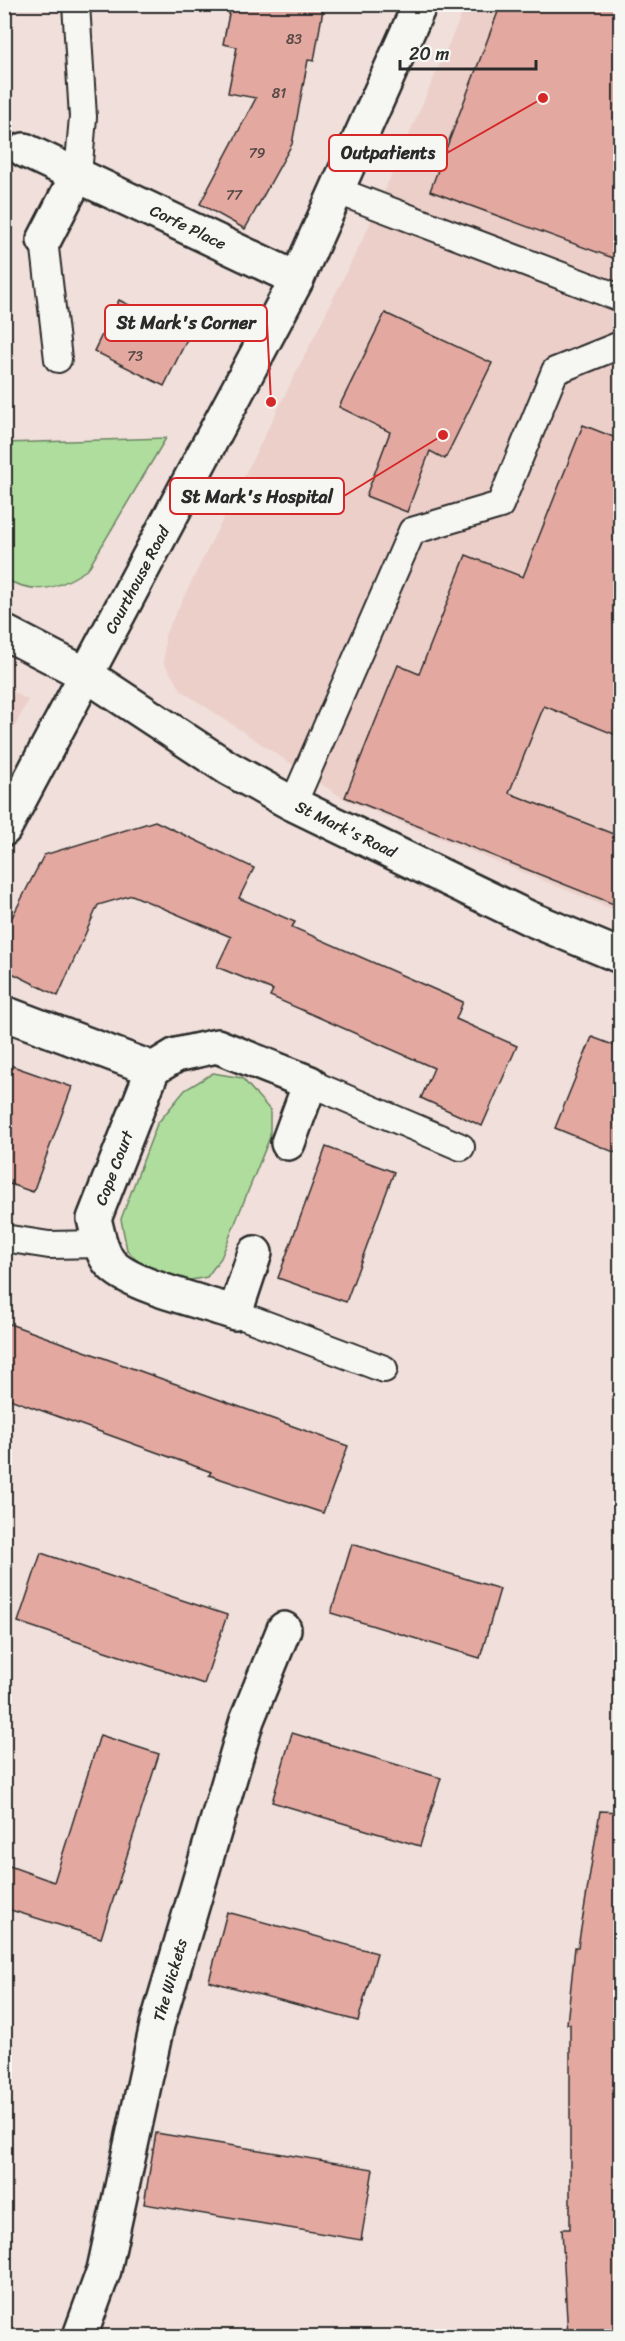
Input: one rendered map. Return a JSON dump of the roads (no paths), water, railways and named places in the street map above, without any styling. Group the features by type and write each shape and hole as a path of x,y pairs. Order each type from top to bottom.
{"street":[{"name":"Courthouse Road","path":"4,829 297,279 420,4"},
{"name":"Corfe Place","path":"14,150 78,174 297,279"},
{"path":"44,240 78,174"},
{"name":"St Mark's Road","path":"4,632 87,675 228,768 293,804 529,918 621,956"},
{"path":"4,1012 153,1069 176,1054 217,1046 310,1083 288,1143"},
{"name":"Cope Court","path":"153,1069 94,1219 101,1244 112,1266 138,1281 235,1313"},
{"path":"235,1313 255,1253"},
{"name":"The Wickets","path":"80,2337 104,2270 157,2025 248,1720 284,1629"}],"lane":[{"path":"76,4 83,117 78,174"},
{"path":"338,191 621,298"},
{"path":"44,240 58,359"},
{"path":"293,804 412,531 500,506 555,371 621,345"},
{"path":"310,1083 461,1147"},
{"path":"4,1238 49,1245 101,1244"},
{"path":"235,1313 384,1370"}],"place":[{"name":"Outpatients","path":"543,98"},
{"name":"St Mark's Corner","path":"271,402"},
{"name":"St Mark's Hospital","path":"443,435"}]}
